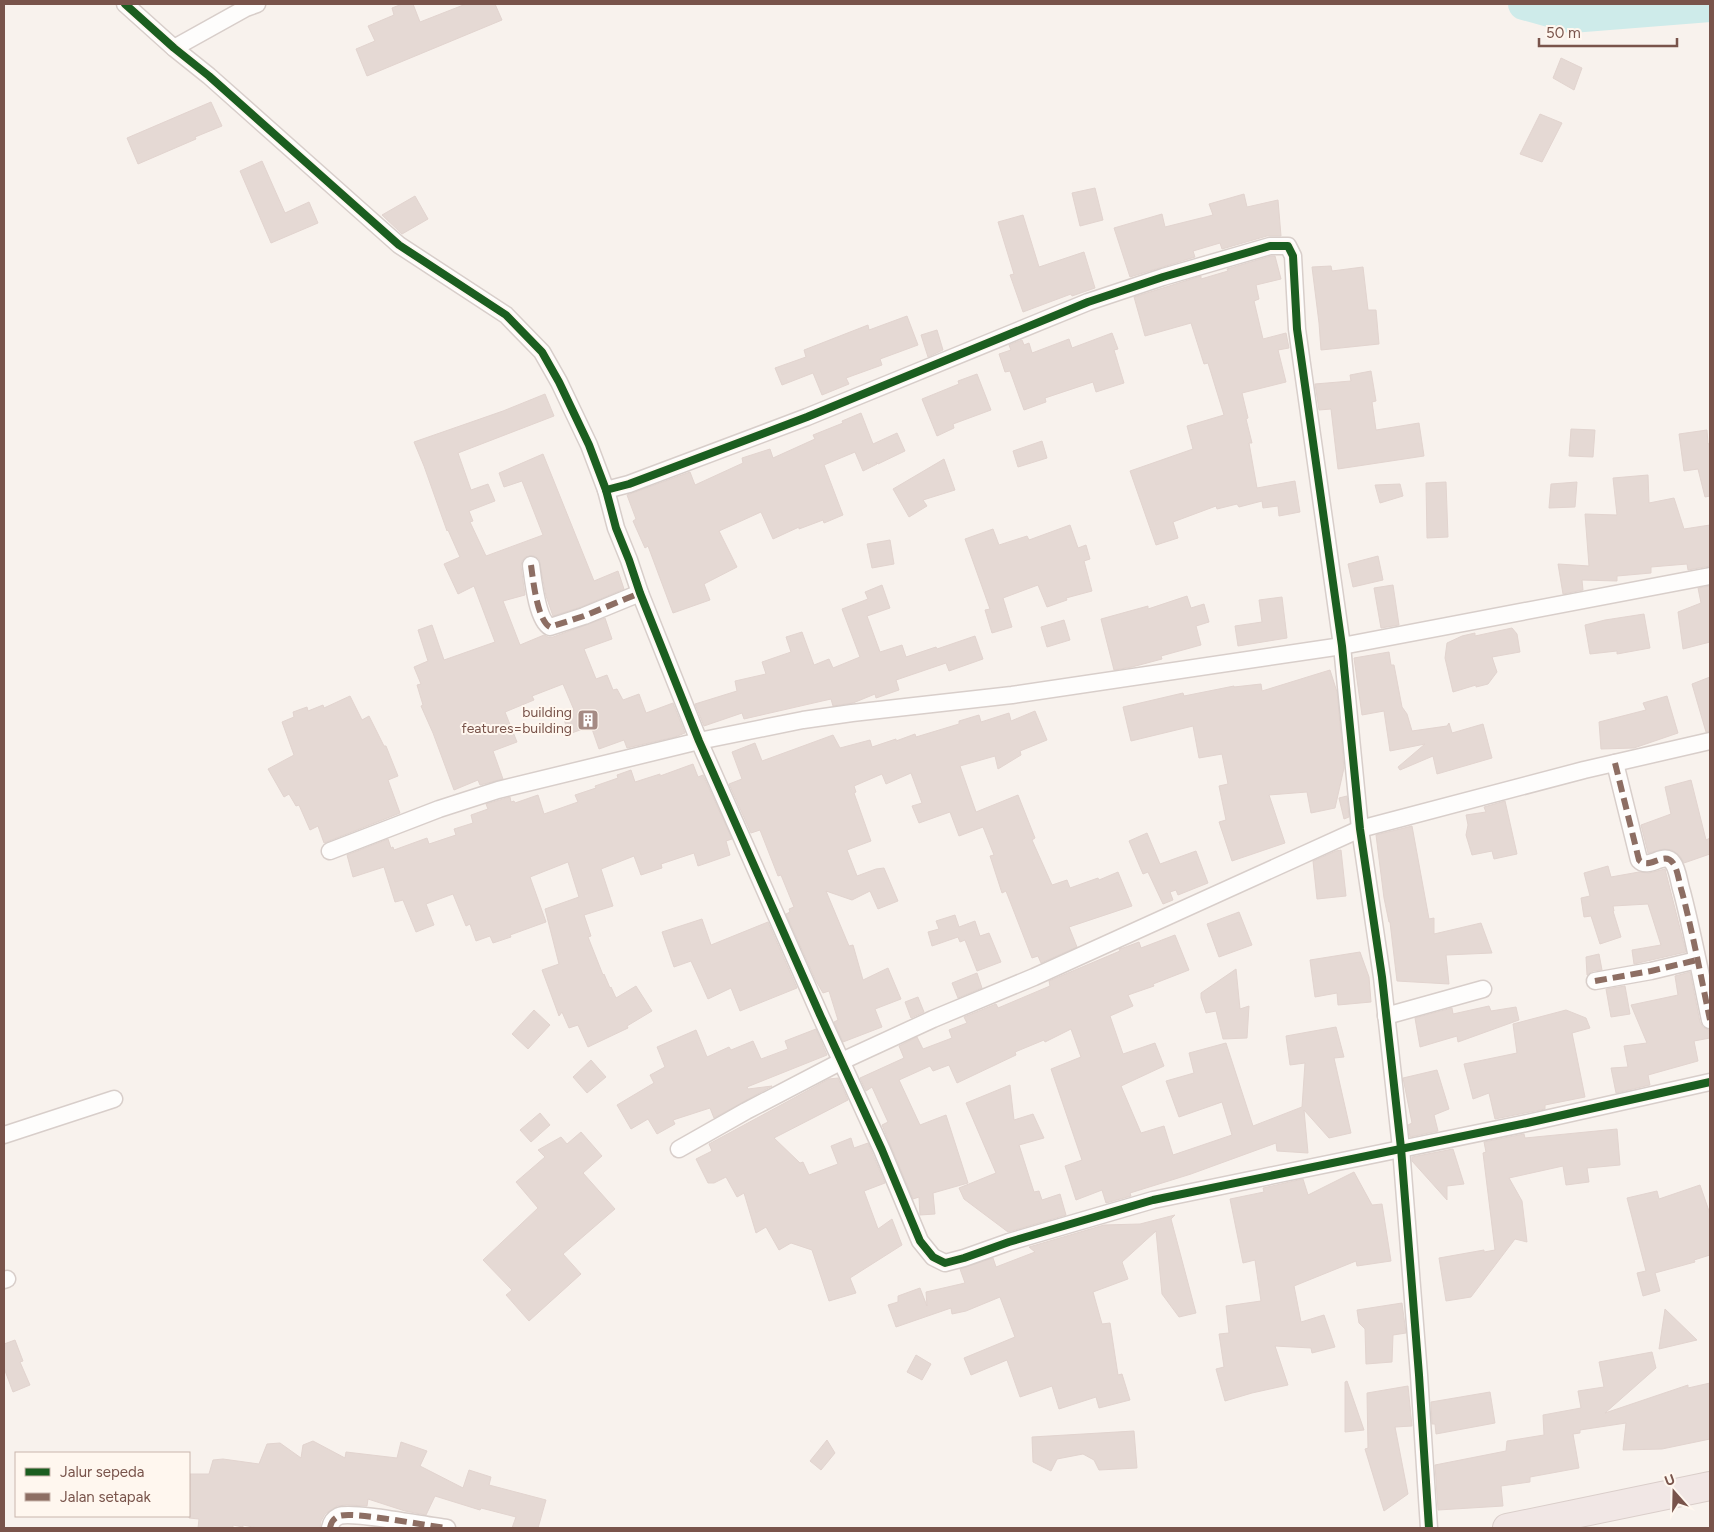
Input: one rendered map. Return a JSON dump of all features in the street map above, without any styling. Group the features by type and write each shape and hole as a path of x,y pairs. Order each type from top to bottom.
{"highway":[{"path":"1507,1528 1710,1486"}],"street":[{"path":"125,4 399,245 506,315 542,352 588,445 606,490 616,528 699,741 882,1150 920,1241 933,1257 945,1263 1009,1242 1153,1200 1576,1112 1710,1082"},
{"path":"174,48 246,8 257,4"},
{"path":"606,490 629,484 807,417 1088,302 1163,277 1270,246 1288,246 1293,256 1297,329 1342,646 1360,829 1386,1016 1401,1148 1429,1528"},
{"path":"531,565 534,590 544,620 550,627 584,616 640,592"},
{"path":"330,851 439,809 498,790 699,741 832,716 1012,695 1342,646 1710,576"},
{"path":"678,1150 842,1060 933,1019 1034,978 1360,829 1615,763 1710,741"},
{"path":"1615,763 1638,860 1646,864 1668,859 1674,864 1710,1020"},
{"path":"1595,981 1697,960"},
{"path":"1386,1016 1483,989"},
{"path":"4,1135 114,1099"},
{"path":"330,1528 332,1521 342,1515 447,1528"}],"building":[{"path":"402,4 413,4 420,22 466,4 495,4 502,20 367,76 356,49 375,41 368,26 394,15 392,8"},
{"path":"1561,58 1582,68 1574,90 1553,78"},
{"path":"211,102 222,126 138,164 127,138"},
{"path":"1540,114 1562,123 1542,162 1520,154"},
{"path":"262,161 285,213 309,202 318,223 271,243 240,171"},
{"path":"1095,188 1103,220 1080,226 1072,193"},
{"path":"1244,194 1247,207 1278,200 1281,236 1267,236 1222,249 1220,243 1193,251 1195,257 1130,277 1114,228 1162,214 1165,227 1213,215 1209,204"},
{"path":"415,196 428,219 402,234 382,215"},
{"path":"1023,215 1039,267 1084,252 1095,288 1072,296 1071,294 1023,312 1010,275 1014,274 998,222"},
{"path":"1275,256 1281,279 1256,285 1259,299 1254,301 1263,339 1286,333 1289,348 1278,350 1286,382 1242,393 1252,443 1249,443 1257,488 1295,481 1300,512 1279,516 1278,506 1263,508 1262,501 1239,507 1237,504 1217,509 1216,506 1173,522 1178,538 1156,545 1130,471 1193,449 1187,426 1224,415 1208,363 1204,364 1191,323 1145,336 1134,297 1201,276 1201,279 1228,271 1227,269"},
{"path":"1331,266 1332,271 1363,267 1368,310 1376,310 1379,344 1321,350 1312,267"},
{"path":"907,316 918,345 880,359 882,365 846,378 849,384 822,395 813,373 782,385 775,368 806,357 804,350 868,325 869,330"},
{"path":"937,330 943,350 928,357 921,335"},
{"path":"1112,333 1118,349 1114,350 1124,383 1096,392 1093,382 1045,398 1046,402 1024,410 1010,371 1005,372 999,354 1011,350 1009,345 1022,340 1024,345 1029,343 1032,353 1069,339 1072,348"},
{"path":"1371,371 1376,401 1372,402 1376,430 1419,423 1424,456 1338,469 1331,409 1319,410 1315,384 1351,381 1350,375"},
{"path":"977,374 991,410 953,424 954,428 937,436 922,399 959,384 958,381"},
{"path":"545,394 554,416 458,453 471,490 488,484 495,501 469,511 473,521 470,522 486,556 543,535 522,481 504,487 499,473 543,454 594,581 618,571 624,589 581,607 553,616 546,596 539,559 534,556 525,557 521,566 525,595 503,601 520,645 544,635 553,637 605,618 612,639 584,649 596,679 607,675 613,690 617,689 623,700 639,694 646,713 673,703 685,733 627,748 624,740 599,749 591,726 569,734 562,714 574,710 563,684 532,696 534,700 505,712 517,742 493,751 503,779 480,785 478,780 454,790 421,706 423,705 417,685 421,684 414,667 428,661 418,630 432,625 444,660 495,642 474,586 458,594 444,564 460,557 447,531 414,442 503,411"},
{"path":"861,413 873,444 897,433 905,451 878,464 876,462 877,464 863,471 855,452 824,465 843,515 824,523 823,520 799,529 799,527 773,539 761,512 719,531 737,567 704,584 710,600 673,613 648,546 645,548 633,521 636,519 627,495 690,472 695,485 743,463 742,458 770,449 773,458 815,439 813,435 843,423 842,421"},
{"path":"1571,429 1595,430 1593,457 1569,456"},
{"path":"1707,430 1708,444 1710,443 1710,496 1705,497 1698,469 1684,471 1679,434"},
{"path":"1042,441 1047,458 1018,467 1013,451"},
{"path":"944,459 955,490 923,500 927,506 909,517 893,489"},
{"path":"1648,475 1649,503 1674,498 1684,529 1710,525 1710,566 1688,570 1687,564 1651,567 1651,573 1617,576 1617,581 1582,580 1583,590 1563,594 1558,564 1589,566 1585,514 1617,515 1613,478"},
{"path":"1446,482 1448,537 1427,538 1426,483"},
{"path":"1577,482 1575,507 1549,508 1551,484"},
{"path":"1400,484 1403,496 1380,503 1375,485"},
{"path":"1070,525 1078,548 1086,545 1090,559 1084,561 1092,591 1066,598 1067,600 1047,607 1038,585 1003,598 1012,627 992,633 985,610 990,609 965,539 993,529 999,545 1027,536 1029,540"},
{"path":"890,540 894,564 872,568 867,544"},
{"path":"1378,556 1383,580 1353,587 1348,564"},
{"path":"882,585 890,608 867,616 880,652 902,645 906,657 975,636 983,659 949,671 946,663 896,680 899,690 876,698 875,694 853,703 833,706 831,699 744,719 742,713 704,726 695,704 737,691 735,681 766,674 762,662 791,652 786,637 802,632 814,665 829,659 833,668 860,657 842,609 868,599 865,592"},
{"path":"1393,585 1399,625 1381,628 1374,588"},
{"path":"1710,586 1710,642 1683,649 1678,612 1701,603 1698,588"},
{"path":"1187,596 1191,608 1204,604 1209,622 1196,626 1201,645 1161,656 1162,659 1114,670 1101,619 1148,606 1148,609"},
{"path":"1282,597 1287,638 1238,646 1235,626 1262,622 1259,600"},
{"path":"1644,614 1650,648 1617,654 1617,651 1590,654 1585,625"},
{"path":"1064,620 1070,640 1047,647 1041,627"},
{"path":"1512,628 1517,634 1520,652 1492,657 1497,672 1488,684 1476,687 1476,685 1453,692 1445,658 1447,643 1462,636 1475,633 1475,636"},
{"path":"1389,652 1391,665 1394,665 1402,707 1407,714 1412,731 1447,726 1449,723 1452,733 1483,724 1492,758 1437,774 1433,756 1400,770 1398,767 1425,744 1390,751 1384,711 1362,715 1354,658"},
{"path":"1330,670 1337,692 1344,768 1335,808 1311,813 1307,792 1269,795 1285,843 1232,861 1219,822 1226,820 1219,786 1228,784 1222,754 1199,758 1193,726 1131,741 1123,707 1183,693 1184,696 1234,686 1261,684 1262,691"},
{"path":"1710,677 1710,731 1706,732 1692,684"},
{"path":"350,696 362,720 369,716 384,746 386,746 398,776 388,780 400,813 324,843 318,826 310,830 299,805 296,806 289,794 284,797 268,769 294,755 282,722 294,717 293,712 307,707 308,711 323,705 324,708"},
{"path":"1667,696 1678,733 1634,748 1601,749 1599,722 1646,710 1643,703"},
{"path":"1035,711 1047,740 1020,751 1021,755 998,769 995,756 960,766 976,812 1018,795 1035,838 1032,840 1052,885 1067,880 1070,888 1098,878 1099,880 1118,872 1132,906 1069,927 1077,947 1041,963 1038,956 1032,958 1006,891 1002,893 990,856 994,855 983,827 959,836 950,812 919,823 912,806 922,803 911,773 886,784 882,774 854,786 856,792 854,793 871,841 847,850 857,876 884,868 898,901 878,909 870,891 852,900 826,891 849,946 853,945 863,980 888,968 901,999 875,1009 882,1027 843,1042 834,1022 838,1020 829,991 823,993 816,981 786,914 790,912 789,909 794,907 781,875 778,876 760,830 751,833 729,784 742,779 732,752 755,743 762,761 833,735 840,748 870,740 872,747 915,734 916,737 959,724 959,721 979,715 981,722 1009,713 1011,721"},
{"path":"693,764 698,777 703,775 732,839 726,841 730,855 698,866 694,853 661,864 662,868 641,875 634,856 601,869 613,906 584,915 591,936 588,937 603,975 616,998 636,986 652,1011 627,1026 628,1028 588,1047 578,1025 569,1028 562,1012 559,1016 542,970 559,964 545,909 579,897 568,862 530,877 546,922 493,943 490,936 476,941 470,924 466,926 453,894 426,904 434,925 416,932 403,900 395,902 384,867 353,877 347,855 388,839 391,848 393,847 394,850 427,838 429,844 456,835 454,829 473,823 471,815 488,809 486,804 510,797 511,802 514,801 515,803 538,795 544,814 578,802 575,795 596,788 595,786 618,778 617,775 631,770 635,782 660,774 660,776"},
{"path":"1691,780 1706,840 1710,838 1710,854 1684,863 1680,856 1672,850 1664,849 1648,853 1641,825 1671,814 1665,787"},
{"path":"1347,796 1349,817 1344,819 1339,798"},
{"path":"1505,801 1517,854 1494,859 1492,851 1472,855 1466,835 1468,825 1466,815 1486,812 1484,807"},
{"path":"1412,826 1429,919 1434,918 1434,934 1481,923 1492,953 1446,955 1449,984 1397,981 1376,835"},
{"path":"1147,833 1160,864 1196,851 1208,883 1178,895 1176,890 1170,892 1173,900 1163,904 1148,872 1143,874 1129,841"},
{"path":"1341,850 1346,896 1317,899 1313,861"},
{"path":"1608,866 1611,877 1639,872 1649,873 1665,869 1686,952 1634,964 1632,950 1661,945 1648,904 1613,906 1621,937 1600,944 1591,916 1584,917 1581,898 1590,896 1584,873"},
{"path":"1239,912 1252,945 1219,957 1207,924"},
{"path":"955,915 959,927 975,921 980,936 989,933 1001,962 977,971 965,940 960,942 958,937 932,946 928,932 939,929 936,921"},
{"path":"702,919 711,945 768,922 797,988 740,1011 731,988 708,999 691,961 674,967 662,932"},
{"path":"1175,935 1189,970 1153,984 1154,986 1128,995 1133,1006 1110,1016 1123,1054 1155,1043 1164,1066 1121,1086 1141,1133 1164,1126 1173,1155 1232,1135 1222,1102 1179,1117 1166,1081 1194,1073 1189,1053 1226,1043 1253,1126 1302,1107 1305,1063 1290,1065 1286,1036 1336,1027 1344,1057 1334,1058 1351,1133 1329,1138 1304,1110 1308,1153 1277,1151 1276,1143 1191,1174 1130,1193 1131,1196 1106,1203 1102,1190 1076,1200 1065,1166 1082,1160 1051,1069 1081,1057 1071,1029 1045,1042 1044,1040 1015,1052 1016,1055 957,1083 949,1065 933,1071 930,1066 899,1080 920,1125 946,1115 968,1183 933,1193 935,1214 920,1215 919,1197 913,1199 882,1125 888,1122 872,1087 866,1091 860,1078 904,1058 899,1046 917,1037 923,1049 952,1038 949,1030 967,1023 964,1017 996,1004 998,1008 1050,986 1049,981 1120,951 1119,949 1139,942 1141,948"},
{"path":"1360,952 1369,977 1371,1002 1338,1005 1337,993 1315,997 1310,960"},
{"path":"1599,954 1602,970 1593,971 1587,975 1586,957"},
{"path":"1236,969 1240,1009 1249,1006 1247,1038 1223,1039 1216,1011 1206,1013 1201,993"},
{"path":"1690,972 1700,1022 1703,1027 1709,1030 1710,1038 1694,1041 1698,1061 1648,1075 1650,1085 1616,1093 1611,1068 1628,1067 1624,1046 1647,1043 1631,1005 1678,995 1675,976"},
{"path":"977,973 982,988 958,998 952,983"},
{"path":"1625,986 1630,1014 1611,1017 1606,989"},
{"path":"918,997 924,1012 911,1018 905,1002"},
{"path":"1489,1006 1491,1011 1516,1007 1519,1020 1458,1042 1457,1036 1420,1047 1415,1018 1452,1008 1453,1014"},
{"path":"534,1010 550,1025 528,1049 512,1034"},
{"path":"1566,1010 1586,1018 1590,1028 1572,1033 1585,1097 1545,1105 1545,1109 1495,1119 1489,1093 1473,1099 1464,1064 1517,1053 1513,1024"},
{"path":"816,1029 827,1055 747,1087 748,1089 772,1086 714,1118 710,1108 673,1120 675,1124 657,1134 648,1119 631,1129 617,1105 654,1083 650,1075 665,1067 657,1047 696,1030 707,1057 729,1047 731,1050 753,1041 761,1059 788,1049 785,1041"},
{"path":"591,1060 606,1077 587,1093 573,1077"},
{"path":"1437,1070 1449,1109 1434,1115 1438,1131 1410,1137 1408,1125 1412,1123 1403,1078"},
{"path":"838,1078 848,1100 774,1138 800,1163 803,1162 809,1175 838,1164 831,1146 851,1138 854,1148 868,1143 885,1183 864,1191 878,1229 892,1219 902,1245 850,1278 856,1293 829,1301 812,1250 791,1243 779,1250 766,1227 756,1233 744,1193 737,1197 726,1177 714,1183 708,1183 696,1159 712,1151 709,1144 829,1079"},
{"path":"1010,1085 1014,1120 1033,1114 1044,1138 1019,1145 1034,1192 1039,1191 1042,1200 1060,1194 1066,1215 1008,1232 964,1199 959,1188 996,1173 966,1103"},
{"path":"540,1113 550,1125 531,1142 520,1130"},
{"path":"1617,1129 1620,1165 1587,1168 1589,1182 1566,1185 1563,1166 1509,1178 1522,1201 1527,1242 1515,1239 1471,1297 1446,1301 1439,1258 1484,1250 1484,1252 1495,1250 1483,1153 1486,1152 1484,1142 1524,1134 1525,1138"},
{"path":"581,1132 602,1156 583,1173 615,1209 563,1254 581,1274 529,1321 506,1295 512,1290 483,1260 538,1208 516,1182 545,1157 538,1150 561,1137 567,1144"},
{"path":"1453,1149 1464,1184 1447,1186 1447,1200 1412,1161 1412,1157"},
{"path":"1354,1172 1372,1205 1382,1204 1391,1261 1357,1266 1356,1261 1294,1286 1301,1322 1324,1315 1335,1347 1312,1353 1311,1348 1275,1346 1288,1385 1225,1401 1216,1369 1224,1367 1219,1334 1229,1333 1226,1306 1261,1301 1255,1260 1243,1263 1230,1199 1264,1192 1263,1188 1303,1179 1308,1195"},
{"path":"1700,1185 1710,1214 1710,1255 1694,1260 1695,1262 1655,1273 1660,1291 1643,1296 1637,1273 1646,1271 1627,1198 1657,1191 1659,1199"},
{"path":"1175,1215 1171,1219 1196,1313 1179,1317 1162,1294 1156,1231 1122,1262 1128,1279 1093,1292 1102,1324 1110,1323 1118,1375 1122,1374 1130,1400 1099,1408 1096,1397 1059,1409 1052,1386 1020,1397 1007,1360 971,1375 964,1358 1015,1337 1000,1297 966,1311 952,1314 951,1308 896,1327 888,1305 898,1302 898,1296 920,1288 927,1306 926,1292 965,1283 960,1269 993,1258 996,1267 1035,1252 1029,1247 1104,1225 1140,1224"},
{"path":"1402,1303 1406,1333 1393,1335 1392,1362 1366,1364 1365,1329 1359,1323 1357,1310"},
{"path":"1665,1309 1697,1340 1659,1349"},
{"path":"15,1340 23,1361 20,1362 30,1385 13,1392 4,1368 4,1344"},
{"path":"1652,1352 1656,1368 1605,1413 1688,1385 1688,1388 1710,1383 1710,1439 1662,1449 1623,1450 1626,1423 1580,1430 1580,1433 1573,1434 1579,1468 1530,1477 1530,1482 1501,1486 1503,1506 1438,1510 1435,1465 1506,1451 1507,1441 1544,1435 1543,1415 1581,1408 1578,1391 1604,1387 1599,1362"},
{"path":"916,1355 931,1364 922,1380 907,1372"},
{"path":"1347,1381 1364,1430 1345,1432 1345,1382"},
{"path":"1408,1386 1412,1426 1395,1427 1408,1494 1384,1511 1365,1449 1368,1448 1367,1393"},
{"path":"1490,1392 1495,1423 1436,1434 1435,1424 1432,1424 1431,1402"},
{"path":"1134,1431 1137,1468 1099,1470 1094,1460 1083,1454 1057,1459 1051,1471 1033,1462 1032,1437"},
{"path":"827,1440 835,1453 821,1470 810,1461"},
{"path":"313,1441 345,1458 346,1452 397,1458 401,1442 427,1451 420,1466 463,1488 469,1470 491,1477 489,1485 546,1500 538,1528 512,1528 516,1517 481,1508 480,1510 435,1496 426,1515 405,1511 368,1499 367,1506 337,1506 325,1514 320,1528 258,1528 233,1525 233,1528 198,1528 199,1519 189,1518 190,1474 209,1474 213,1460 223,1459 259,1464 267,1444 280,1443 301,1458 303,1445"}],"waterway":[{"path":"1524,4 1571,17 1710,6"}],"marked path":[{"path":"531,565 539,608 550,627 584,616 640,593"},
{"path":"1615,763 1639,860 1647,863 1665,859 1673,863 1676,869 1690,924 1710,1020"},
{"path":"1595,981 1697,960"},
{"path":"330,1528 335,1518 347,1515 359,1515 447,1528"}],"cycle path":[{"path":"125,4 399,245 506,315 542,352 559,382 589,445 606,490 616,528 640,593 699,741 882,1150 920,1241 933,1257 945,1263 1009,1242 1153,1200 1527,1123 1710,1082"},
{"path":"606,490 629,484 807,417 1088,302 1163,277 1270,246 1288,246 1293,256 1297,329 1342,646 1360,829 1382,977 1401,1148 1429,1528"}],"place":[{"name":"building features=building","path":"588,720"}]}
